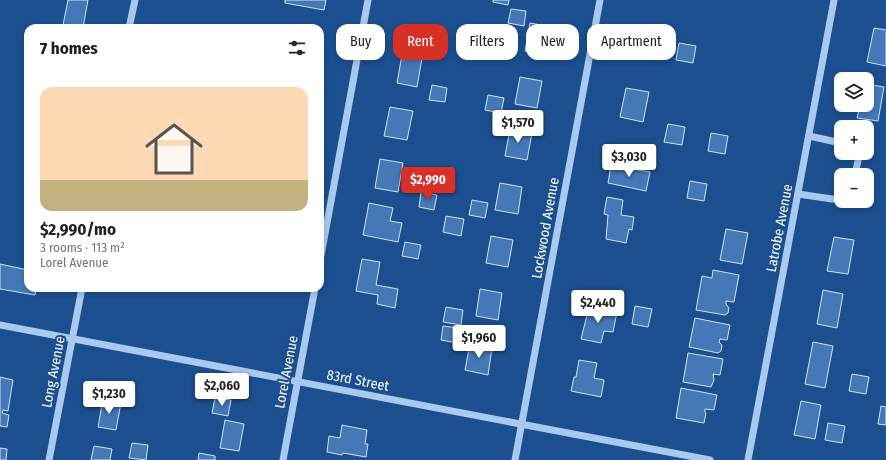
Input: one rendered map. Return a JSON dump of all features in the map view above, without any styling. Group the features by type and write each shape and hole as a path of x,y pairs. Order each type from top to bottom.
{"street":[{"path":"130,24 134,0"},
{"path":"324,239 368,0"},
{"name":"Lockwood Avenue","path":"515,460 600,0"},
{"name":"Latrobe Avenue","path":"748,460 834,0"},
{"path":"809,136 834,141"},
{"path":"798,194 834,199"},
{"name":"Long Avenue","path":"50,460 81,292"},
{"name":"Lorel Avenue","path":"283,460 314,292"},
{"name":"83rd Street","path":"0,325 710,460"}],"building":[{"path":"68,0 88,0 84,24 63,24"},
{"path":"285,0 326,0 324,10 285,3"},
{"path":"493,0 509,0 508,5 493,2"},
{"path":"511,9 526,11 524,26 508,23"},
{"path":"874,28 886,30 886,66 867,62"},
{"path":"679,43 696,46 693,63 676,60"},
{"path":"401,60 422,60 417,87 397,83"},
{"path":"520,77 542,81 537,108 515,104"},
{"path":"432,85 447,88 445,102 429,100"},
{"path":"874,85 884,87 878,121 857,118 858,112 874,112"},
{"path":"626,88 649,92 643,122 620,117"},
{"path":"488,95 504,98 501,113 485,110"},
{"path":"390,107 413,111 407,140 384,136"},
{"path":"668,124 685,127 682,145 664,142"},
{"path":"510,129 532,133 527,160 505,156"},
{"path":"711,133 728,136 725,154 708,151"},
{"path":"380,159 403,163 398,192 375,188"},
{"path":"611,165 650,172 646,191 608,183"},
{"path":"690,181 707,184 704,201 687,198"},
{"path":"500,183 522,187 518,214 495,210"},
{"path":"421,192 437,195 434,210 419,207"},
{"path":"607,197 623,200 621,215 634,217 632,230 629,229 626,243 606,239 608,215 604,214"},
{"path":"472,200 488,203 485,218 469,215"},
{"path":"369,203 393,208 390,221 402,223 398,242 363,235"},
{"path":"446,216 464,219 461,236 443,232"},
{"path":"726,229 748,233 742,264 720,260"},
{"path":"491,236 513,240 508,267 486,263"},
{"path":"834,237 854,240 848,274 827,271"},
{"path":"405,242 421,245 418,259 402,256"},
{"path":"362,259 380,262 376,285 398,289 395,308 377,304 378,295 356,291"},
{"path":"0,264 24,269 24,292 35,292 35,295 0,289"},
{"path":"713,270 739,275 734,302 726,301 729,308 728,313 725,315 696,310 702,276 712,278"},
{"path":"480,289 502,293 498,320 476,316"},
{"path":"823,290 843,294 837,328 817,324"},
{"path":"635,306 652,309 648,327 632,324"},
{"path":"446,307 463,310 461,325 443,322"},
{"path":"589,307 617,312 613,332 604,331 601,343 581,339"},
{"path":"695,318 730,325 727,340 720,339 719,342 722,345 721,351 718,353 689,347"},
{"path":"443,326 459,328 457,343 441,340"},
{"path":"813,342 833,346 825,388 805,384"},
{"path":"470,344 492,348 488,375 465,370"},
{"path":"688,353 723,359 720,375 713,374 714,380 711,387 683,382"},
{"path":"579,360 597,363 594,378 604,380 601,397 571,391 574,377 576,377"},
{"path":"852,374 869,377 866,394 849,391"},
{"path":"0,377 13,380 8,411 3,410 2,413 9,415 7,427 0,426"},
{"path":"681,388 717,395 714,410 705,409 706,413 704,423 676,418"},
{"path":"215,398 231,400 228,416 212,413"},
{"path":"103,399 121,403 116,430 98,427"},
{"path":"801,401 821,405 815,439 794,435"},
{"path":"881,406 886,407 886,425 878,424"},
{"path":"225,420 244,424 239,451 220,448"},
{"path":"828,423 845,426 842,443 825,440"},
{"path":"342,425 367,430 365,444 368,444 366,457 327,452 329,436 340,438"},
{"path":"132,443 148,445 146,460 129,458"},
{"path":"94,446 112,449 110,460 91,460"},
{"path":"0,448 7,449 6,460 0,460"},
{"path":"199,453 215,456 215,460 198,460"}]}
